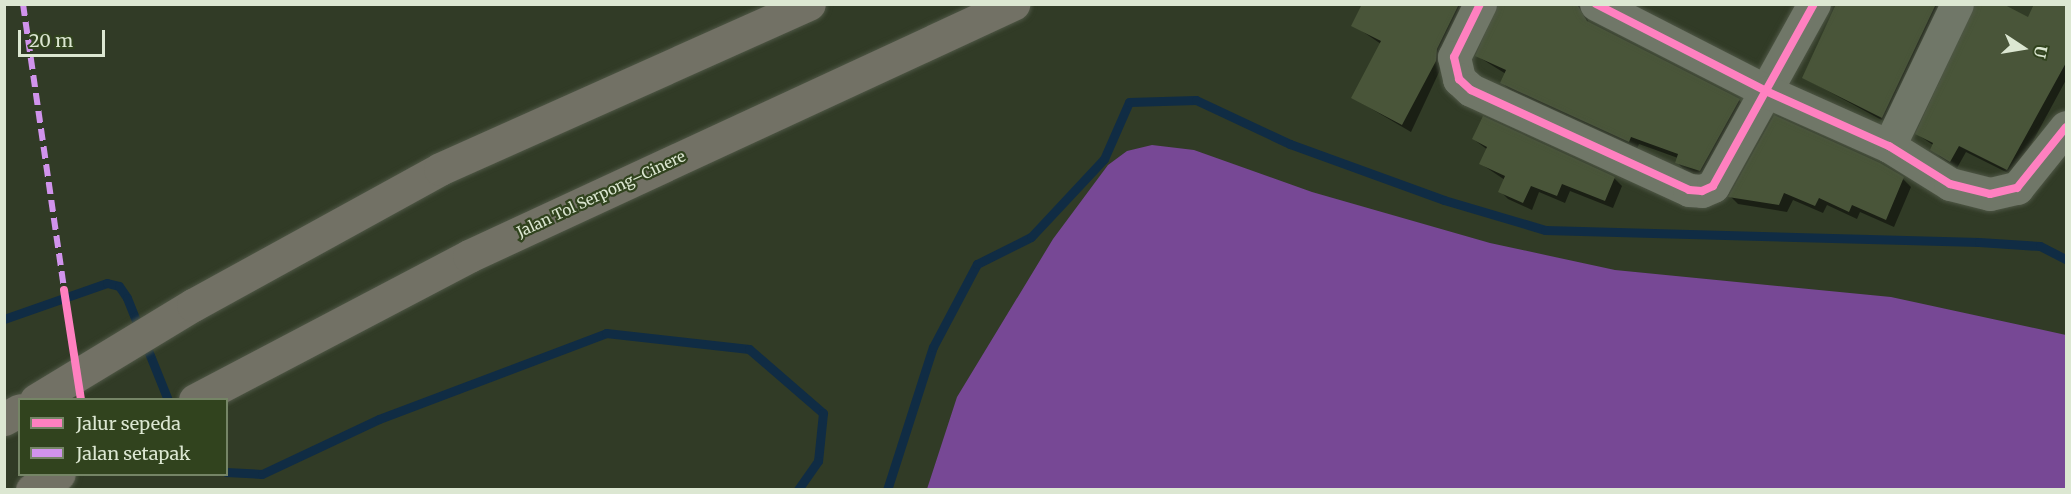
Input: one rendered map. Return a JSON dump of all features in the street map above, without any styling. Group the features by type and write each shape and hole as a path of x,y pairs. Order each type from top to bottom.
{"highway":[{"path":"39,398 193,305 440,169 809,4"},
{"name":"Jalan Tol Serpong–Cinere","path":"199,398 469,256 1013,4"},
{"path":"32,489 55,476"}],"street":[{"path":"1480,4 1454,57 1460,79 1471,90 1689,190 1702,191 1713,186 1768,92 1814,4"},
{"path":"1596,4 1768,92 1889,146 1950,184 1990,194 2017,188 2067,127"},
{"path":"1889,146 1958,4"}],"shaded area":[{"path":"1152,145 1194,150 1312,192 1490,243 1615,270 1891,297 2066,335 2066,489 927,489 957,397 1053,239 1108,165 1127,151"}],"building":[{"path":"1362,4 1459,4 1437,49 1436,61 1402,125 1351,98 1381,41 1351,26"},
{"path":"1498,4 1577,4 1587,21 1740,99 1700,171 1675,163 1678,154 1631,137 1629,142 1500,83 1506,70 1475,56"},
{"path":"1836,4 1936,4 1882,118 1802,78"},
{"path":"1975,4 2003,4 2028,17 2034,4 2067,4 2067,61 2007,170 1959,146 1950,162 1930,150 1933,143 1915,134"},
{"path":"1774,115 1880,163 1904,177 1886,220 1852,205 1849,212 1819,198 1815,206 1784,193 1779,205 1728,197"},
{"path":"1483,116 1615,177 1605,201 1562,184 1557,196 1531,186 1523,203 1498,192 1505,176 1479,164 1487,147 1472,139"}],"waterway":[{"path":"887,490 933,347 977,264 1031,237 1104,159 1129,102 1196,100 1290,144 1444,200 1545,230 1979,242 2040,246 2066,259"},
{"path":"4,319 107,283 119,286 127,298 167,398"},
{"path":"228,472 262,474 379,419 606,333 749,349 823,413 818,461 798,490"}],"marked path":[{"path":"23,4 64,290"}],"cycle path":[{"path":"1480,4 1454,57 1459,79 1471,90 1689,190 1702,191 1713,186 1814,4"},
{"path":"1596,4 1768,92 1889,146 1950,184 1990,194 2017,188 2066,127"},
{"path":"64,290 81,398"}]}
